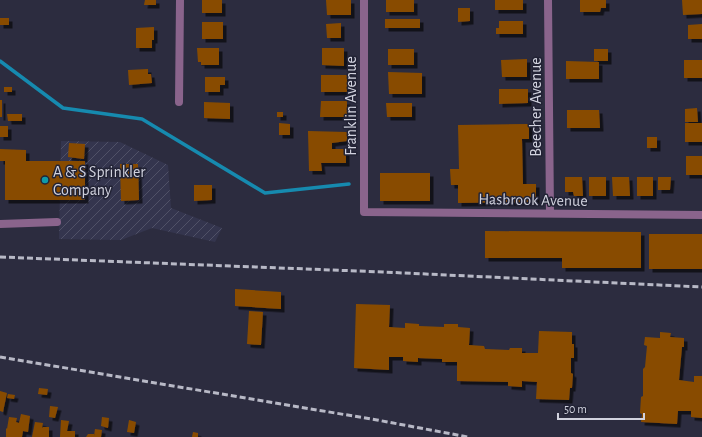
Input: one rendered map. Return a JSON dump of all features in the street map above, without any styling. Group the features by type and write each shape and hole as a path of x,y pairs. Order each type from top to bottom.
{"street":[{"path":"179,102 180,0"},
{"name":"Franklin Avenue","path":"364,0 364,212"},
{"name":"Beecher Avenue","path":"548,0 550,213"},
{"name":"Hasbrook Avenue","path":"364,212 702,215"},
{"path":"0,224 57,222"}],"shaded area":[{"path":"61,141 120,142 168,165 171,208 222,228 215,242 152,228 121,240 59,239"}],"building":[{"path":"145,0 156,0 156,5 144,5"},
{"path":"202,0 222,0 222,13 202,13"},
{"path":"326,0 351,0 351,15 327,15"},
{"path":"386,0 414,0 414,12 386,12"},
{"path":"495,0 523,0 523,10 495,10"},
{"path":"580,0 606,0 606,8 601,8 600,12 580,12"},
{"path":"682,0 702,0 702,14 683,15"},
{"path":"458,8 470,8 470,21 458,22"},
{"path":"0,18 9,18 9,25 0,25"},
{"path":"385,19 420,19 420,28 385,28"},
{"path":"499,21 523,21 523,34 496,34 496,28 499,28"},
{"path":"202,22 223,22 223,39 202,39"},
{"path":"341,23 341,38 327,38 326,24"},
{"path":"702,24 702,39 688,39 688,25"},
{"path":"154,27 154,40 152,40 152,48 136,48 136,28"},
{"path":"197,48 219,48 219,65 201,65 201,62 198,62"},
{"path":"322,48 344,48 344,66 322,65"},
{"path":"388,49 414,49 414,65 388,65"},
{"path":"594,49 608,49 608,61 594,61"},
{"path":"527,59 527,77 502,77 501,60"},
{"path":"684,60 702,60 702,78 684,78"},
{"path":"566,61 599,62 599,79 566,79"},
{"path":"148,69 148,74 151,74 152,83 129,85 128,70"},
{"path":"388,72 422,73 422,94 389,94"},
{"path":"321,75 347,75 347,92 321,92"},
{"path":"205,77 225,77 225,85 220,85 220,92 205,92"},
{"path":"4,87 12,87 12,92 4,92"},
{"path":"499,89 528,89 528,103 499,104"},
{"path":"0,100 2,100 2,117 0,117"},
{"path":"321,101 347,101 347,117 320,117"},
{"path":"204,102 230,103 230,119 204,118"},
{"path":"386,103 412,103 412,117 387,117"},
{"path":"697,108 698,122 685,122 685,109"},
{"path":"567,110 599,110 600,128 567,128"},
{"path":"277,112 283,112 283,117 277,117"},
{"path":"7,114 22,114 22,121 8,121"},
{"path":"279,123 290,124 290,135 279,135"},
{"path":"685,123 702,123 702,142 685,142"},
{"path":"529,124 529,139 522,139 523,184 536,184 536,202 458,203 458,185 451,185 450,169 459,169 458,125"},
{"path":"0,126 8,126 8,137 0,137"},
{"path":"308,131 347,132 347,141 332,143 332,149 346,149 346,163 321,163 322,171 309,171"},
{"path":"647,137 657,137 657,148 647,148"},
{"path":"69,143 85,144 84,159 68,157"},
{"name":"A & S Sprinkler Company","path":"0,149 26,150 26,161 85,161 85,200 5,200 5,161 0,161"},
{"path":"686,156 702,156 702,175 686,175"},
{"path":"120,164 138,164 139,200 121,201"},
{"path":"380,173 430,173 430,201 380,201"},
{"path":"565,177 582,177 583,196 574,196 573,192 565,192"},
{"path":"589,177 606,177 606,196 589,196"},
{"path":"612,177 629,177 630,196 613,196"},
{"path":"637,177 653,177 653,196 637,196"},
{"path":"658,177 671,177 670,190 658,190"},
{"path":"194,185 212,185 212,200 194,201"},
{"path":"485,231 641,232 641,268 562,268 562,258 485,258"},
{"path":"649,234 702,234 702,269 649,269"},
{"path":"235,289 281,292 281,309 235,306"},
{"path":"356,304 390,305 389,327 405,328 405,323 419,324 419,326 444,327 444,324 458,324 458,327 470,328 469,345 484,346 485,349 509,350 510,348 522,348 522,353 538,353 539,331 572,332 574,358 571,358 571,373 573,374 569,400 536,399 537,382 522,381 522,387 508,386 508,382 457,381 457,362 442,362 442,359 418,358 418,362 403,361 403,357 389,357 389,370 354,368"},
{"path":"249,311 263,312 261,345 247,344"},
{"path":"660,332 671,333 670,337 684,338 679,380 694,382 694,376 702,376 702,418 691,417 691,411 678,411 677,424 641,422 642,414 640,413 641,397 643,396 643,369 645,367 647,346 644,345 645,337 660,338"},
{"path":"39,388 48,389 47,395 38,394"},
{"path":"0,391 7,393 3,412 0,411"},
{"path":"8,394 15,395 14,399 7,398"},
{"path":"50,406 58,407 55,418 49,417"},
{"path":"21,414 30,416 28,432 23,431 22,437 6,437 6,428 7,429 9,417 17,418 16,422 19,423"},
{"path":"102,417 109,418 108,428 101,426"},
{"path":"61,420 69,421 67,431 75,431 75,437 60,437"},
{"path":"129,420 136,422 134,433 127,432"},
{"path":"35,422 43,423 42,428 49,427 49,437 32,437"},
{"path":"95,429 102,430 101,437 86,437 88,434 94,434 94,436"},
{"path":"193,432 198,433 198,437 192,437"}],"waterway":[{"path":"0,61 63,108 142,119 265,193 349,184"}],"railway":[{"path":"0,257 383,272 702,287"},
{"path":"0,357 377,420 468,437"}],"place":[{"name":"A & S Sprinkler Company","path":"45,180"}]}
